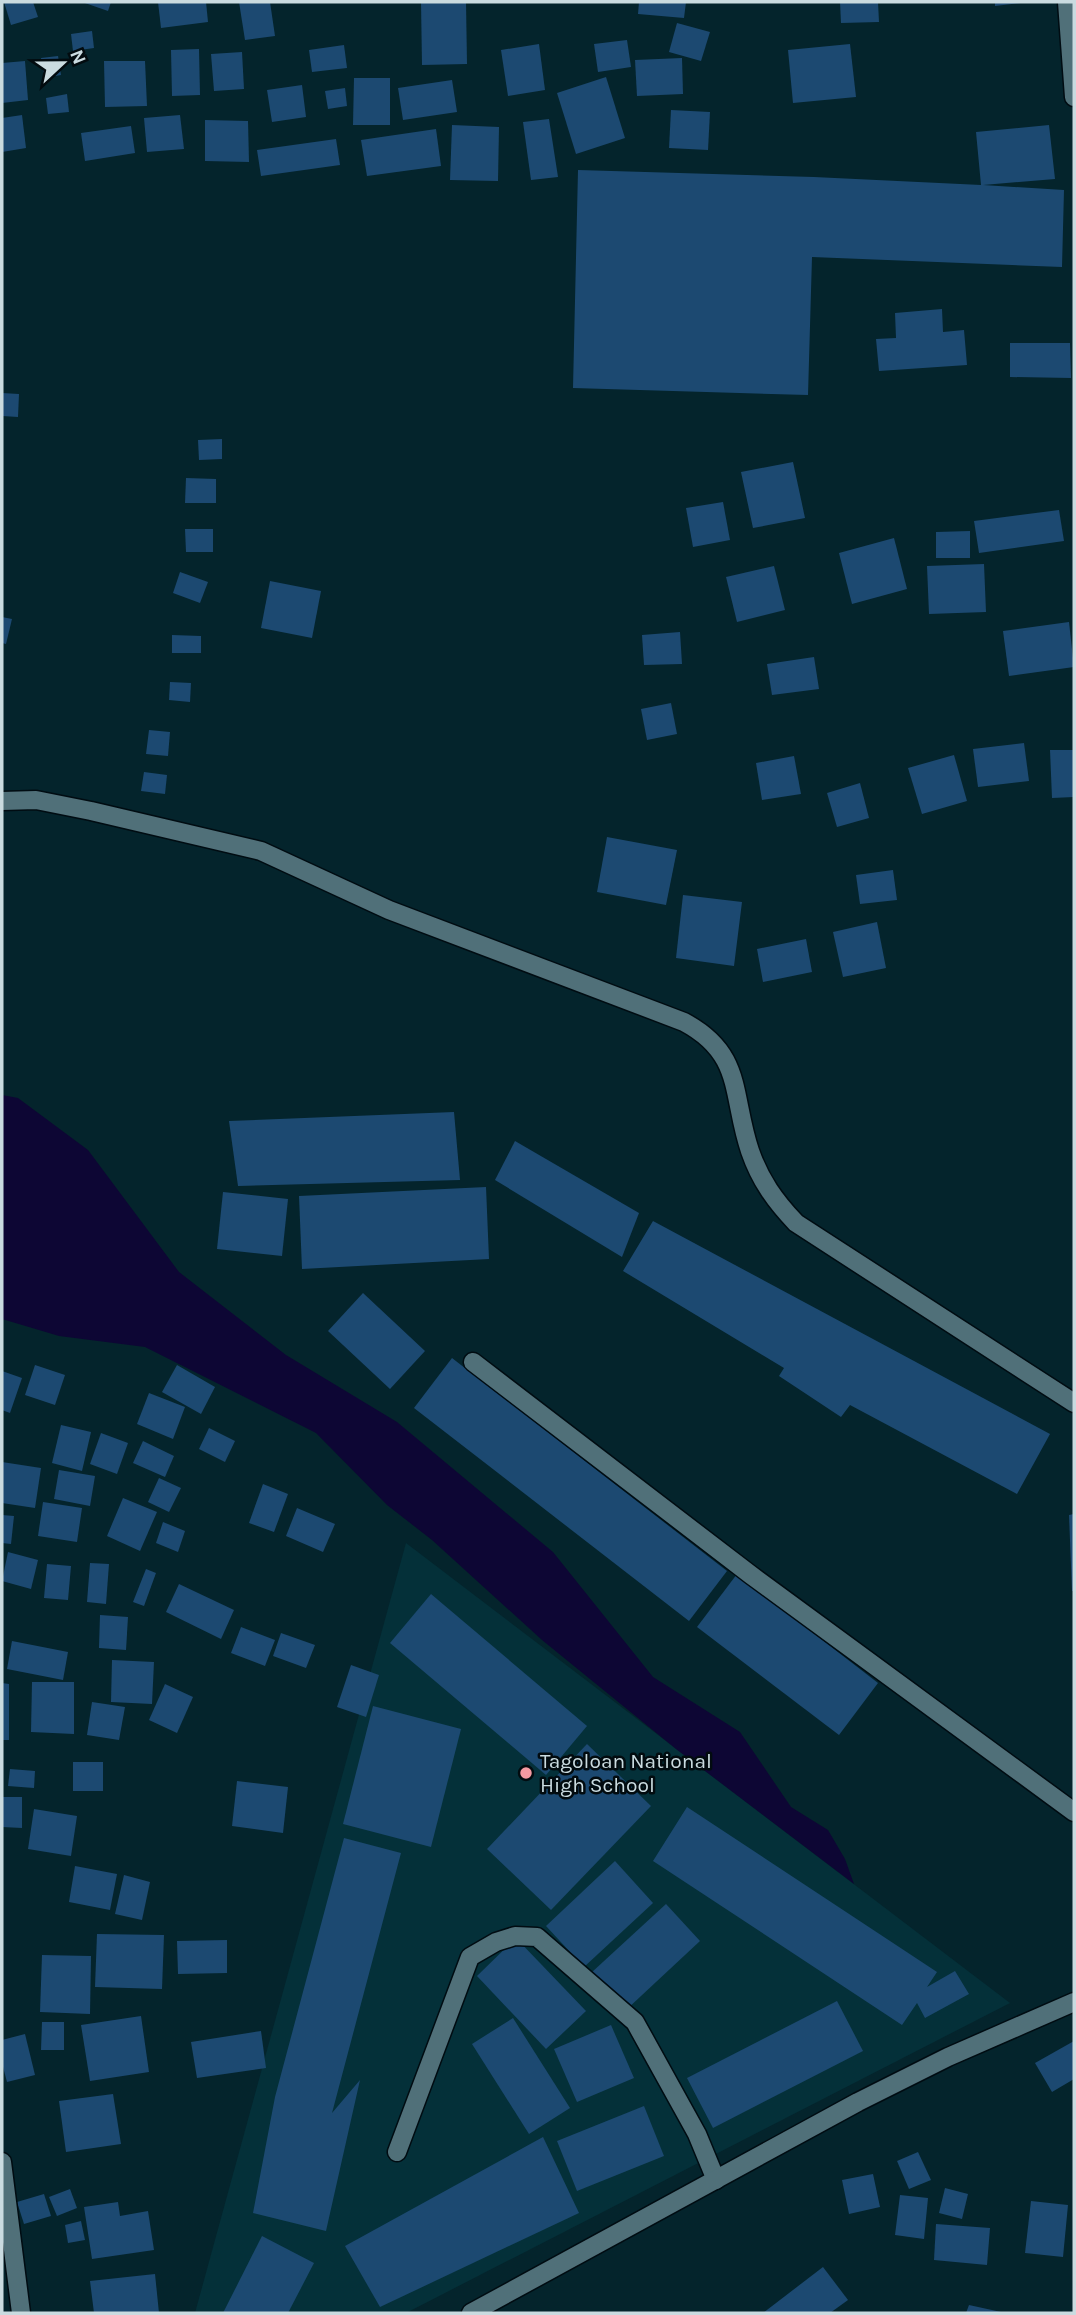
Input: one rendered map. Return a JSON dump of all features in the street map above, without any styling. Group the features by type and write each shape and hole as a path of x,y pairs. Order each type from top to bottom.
{"street":[{"path":"1067,2 1074,96"},
{"path":"2,800 36,800 91,811 261,852 388,910 684,1022 705,1034 722,1054 735,1082 750,1149 761,1177 776,1202 796,1223 1074,1403"},
{"path":"473,1362 751,1575 1074,1812"},
{"path":"397,2152 470,1957 496,1941 515,1936 537,1937 635,2021 697,2134 716,2180"},
{"path":"471,2313 858,2102 948,2057 1074,2002"},
{"path":"2,2162 21,2313"}],"shaded area":[{"path":"2,1095 18,1098 88,1150 179,1272 286,1355 397,1422 553,1552 653,1677 740,1732 791,1807 828,1830 845,1859 854,1884 676,1749 542,1640 432,1540 387,1505 316,1433 145,1347 59,1336 2,1319"},
{"name":"Tagoloan National High School","path":"406,1543 1010,2003 406,2313 195,2313"}],"building":[{"path":"4,2 33,2 38,17 11,25"},
{"path":"82,2 111,2 108,11"},
{"path":"158,2 206,2 208,22 161,28"},
{"path":"239,2 270,2 275,36 245,40"},
{"path":"421,2 466,2 467,64 422,65"},
{"path":"639,2 686,2 684,18 638,14"},
{"path":"840,2 878,2 879,22 841,23"},
{"path":"995,2 1021,2 1021,3 995,6"},
{"path":"677,23 710,32 701,61 669,52"},
{"path":"92,31 94,48 73,51 71,34"},
{"path":"627,40 631,67 598,72 594,44"},
{"path":"539,44 545,90 508,96 501,50"},
{"path":"850,44 856,97 793,103 788,50"},
{"path":"344,45 347,68 312,72 309,50"},
{"path":"199,49 200,95 172,96 171,50"},
{"path":"242,52 244,89 214,91 211,54"},
{"path":"58,56 61,75 44,78 41,58"},
{"path":"682,58 683,94 637,96 635,60"},
{"path":"25,61 28,100 2,103 2,63"},
{"path":"104,61 145,61 147,106 105,107"},
{"path":"606,77 625,138 576,154 557,93"},
{"path":"354,78 390,78 390,125 353,125"},
{"path":"452,80 457,112 403,120 398,88"},
{"path":"302,85 306,117 272,122 267,90"},
{"path":"345,88 347,106 328,109 325,91"},
{"path":"67,94 69,112 48,114 46,98"},
{"path":"671,110 710,112 708,150 669,148"},
{"path":"22,115 26,148 2,152 2,118"},
{"path":"180,115 184,149 147,152 144,118"},
{"path":"549,119 558,177 531,180 523,122"},
{"path":"205,120 248,121 249,162 205,161"},
{"path":"452,125 499,127 498,181 450,180"},
{"path":"1049,125 1055,179 983,185 1064,190 1062,267 812,257 808,395 573,388 578,170 981,185 976,132"},
{"path":"131,126 135,153 85,161 81,133"},
{"path":"436,129 441,166 367,176 361,140"},
{"path":"336,139 340,165 261,176 257,150"},
{"path":"942,309 943,332 964,330 967,365 879,371 876,339 896,338 895,313"},
{"path":"1010,343 1070,343 1071,378 1010,377"},
{"path":"2,393 19,394 18,417 2,416"},
{"path":"222,439 222,459 199,460 198,440"},
{"path":"793,462 805,518 753,528 741,472"},
{"path":"186,478 216,479 216,503 185,503"},
{"path":"723,502 730,540 693,547 686,508"},
{"path":"1059,510 1064,541 979,553 974,521"},
{"path":"185,529 213,529 213,552 186,552"},
{"path":"970,531 970,558 936,558 936,532"},
{"path":"894,538 907,589 852,604 839,553"},
{"path":"984,564 986,612 929,614 927,566"},
{"path":"774,566 785,610 737,622 726,577"},
{"path":"180,572 208,582 200,603 173,593"},
{"path":"270,581 321,591 312,638 261,628"},
{"path":"2,617 12,619 6,644 2,643"},
{"path":"1069,622 1074,667 1009,676 1003,631"},
{"path":"680,632 682,664 644,665 642,635"},
{"path":"172,635 201,636 201,653 172,653"},
{"path":"814,657 819,689 772,695 767,664"},
{"path":"170,682 191,683 190,702 169,700"},
{"path":"671,703 677,734 647,740 641,709"},
{"path":"149,730 170,732 168,756 146,754"},
{"path":"1024,743 1029,781 978,787 973,749"},
{"path":"1050,750 1074,750 1074,797 1052,798"},
{"path":"954,755 967,801 922,814 908,768"},
{"path":"794,756 801,794 762,800 756,763"},
{"path":"144,772 167,775 165,794 141,791"},
{"path":"860,783 869,818 837,827 827,793"},
{"path":"607,837 677,850 666,905 597,892"},
{"path":"893,870 897,900 860,904 856,875"},
{"path":"683,895 742,902 734,966 676,958"},
{"path":"877,922 886,968 843,977 833,932"},
{"path":"806,939 812,972 763,982 757,949"},
{"path":"454,1112 460,1180 238,1186 229,1121"},
{"path":"515,1141 639,1213 622,1257 495,1180"},
{"path":"486,1187 489,1259 302,1269 299,1196"},
{"path":"223,1192 288,1199 282,1256 217,1249"},
{"path":"653,1221 1050,1434 1017,1494 850,1405 841,1417 779,1376 784,1368 623,1271"},
{"path":"363,1293 425,1351 390,1389 328,1331"},
{"path":"452,1358 727,1571 689,1621 414,1408"},
{"path":"35,1365 65,1375 55,1405 25,1395"},
{"path":"177,1365 215,1387 201,1414 162,1392"},
{"path":"2,1371 22,1378 10,1413 2,1410"},
{"path":"149,1393 185,1407 173,1439 137,1424"},
{"path":"61,1425 91,1432 82,1471 52,1463"},
{"path":"209,1428 235,1441 225,1462 199,1449"},
{"path":"101,1433 128,1443 117,1474 90,1464"},
{"path":"143,1441 174,1456 165,1477 133,1463"},
{"path":"2,1462 41,1468 35,1508 2,1503"},
{"path":"59,1470 95,1476 90,1506 54,1499"},
{"path":"159,1478 181,1488 169,1512 148,1502"},
{"path":"263,1484 288,1494 274,1532 249,1523"},
{"path":"123,1498 157,1512 140,1551 107,1536"},
{"path":"43,1502 82,1508 77,1542 38,1536"},
{"path":"297,1508 335,1524 323,1552 286,1536"},
{"path":"1074,1514 1074,1591 1072,1591 1069,1515"},
{"path":"2,1515 14,1516 11,1544 2,1543"},
{"path":"163,1522 185,1531 178,1552 156,1543"},
{"path":"8,1552 38,1560 31,1589 2,1581"},
{"path":"90,1563 109,1564 106,1604 87,1602"},
{"path":"47,1564 71,1566 68,1600 44,1598"},
{"path":"146,1569 156,1573 144,1606 133,1602"},
{"path":"737,1574 878,1683 839,1735 697,1627"},
{"path":"179,1584 234,1610 221,1639 166,1612"},
{"path":"431,1594 587,1726 546,1775 390,1643"},
{"path":"100,1615 128,1617 126,1650 99,1648"},
{"path":"241,1627 275,1640 265,1666 231,1653"},
{"path":"281,1633 315,1645 306,1668 273,1656"},
{"path":"12,1641 68,1652 63,1680 7,1669"},
{"path":"112,1660 154,1662 152,1704 111,1702"},
{"path":"351,1665 379,1675 366,1717 337,1707"},
{"path":"32,1682 74,1682 74,1734 31,1732"},
{"path":"2,1683 9,1684 9,1740 2,1740"},
{"path":"165,1684 193,1697 177,1733 149,1720"},
{"path":"92,1702 125,1707 119,1740 87,1735"},
{"path":"373,1706 461,1729 431,1847 343,1824"},
{"path":"587,1744 651,1806 551,1910 487,1849"},
{"path":"73,1762 103,1762 103,1791 73,1791"},
{"path":"10,1769 35,1771 34,1788 8,1786"},
{"path":"237,1781 288,1787 283,1833 232,1826"},
{"path":"3,1797 22,1797 22,1828 2,1827"},
{"path":"687,1807 937,1972 927,1987 955,1971 969,1994 925,2018 917,2003 902,2025 653,1861"},
{"path":"34,1809 77,1816 71,1856 28,1849"},
{"path":"344,1838 401,1853 332,2113 360,2080 326,2231 253,2213 275,2097"},
{"path":"615,1861 653,1903 584,1967 546,1926"},
{"path":"75,1866 117,1874 110,1910 69,1902"},
{"path":"124,1875 150,1882 142,1920 115,1914"},
{"path":"666,1904 700,1941 626,2010 591,1973"},
{"path":"97,1934 164,1935 162,1989 95,1987"},
{"path":"516,1938 586,2011 546,2049 477,1976"},
{"path":"227,1940 227,1973 178,1974 177,1941"},
{"path":"42,1955 91,1956 90,2014 40,2012"},
{"path":"837,2001 863,2051 713,2128 687,2078"},
{"path":"141,2016 149,2072 90,2081 81,2025"},
{"path":"513,2018 570,2108 529,2134 472,2044"},
{"path":"42,2022 64,2022 64,2050 41,2050"},
{"path":"611,2025 634,2078 577,2102 554,2049"},
{"path":"261,2031 266,2068 197,2078 191,2042"},
{"path":"25,2034 35,2075 7,2082 2,2063 2,2040"},
{"path":"1074,2041 1074,2079 1052,2092 1035,2063"},
{"path":"113,2094 121,2144 66,2152 59,2101"},
{"path":"644,2106 664,2156 577,2191 557,2141"},
{"path":"543,2137 579,2213 380,2307 345,2246"},
{"path":"918,2152 931,2180 909,2189 897,2161"},
{"path":"873,2174 880,2207 849,2214 842,2180"},
{"path":"945,2188 968,2194 962,2219 939,2213"},
{"path":"70,2189 77,2208 57,2216 49,2197"},
{"path":"44,2194 51,2216 24,2224 17,2202"},
{"path":"900,2195 928,2198 924,2239 895,2235"},
{"path":"1031,2201 1068,2205 1063,2257 1025,2253"},
{"path":"118,2202 120,2216 148,2211 154,2250 92,2259 84,2207"},
{"path":"81,2221 85,2240 68,2243 65,2225"},
{"path":"936,2224 990,2228 987,2265 934,2260"},
{"path":"262,2236 314,2263 288,2313 223,2313"},
{"path":"823,2267 848,2300 830,2313 763,2313"},
{"path":"155,2274 159,2313 94,2313 90,2281"},
{"path":"969,2305 1001,2312 1001,2313 966,2313"}],"place":[{"name":"Tagoloan National High School","path":"526,1773"}]}
